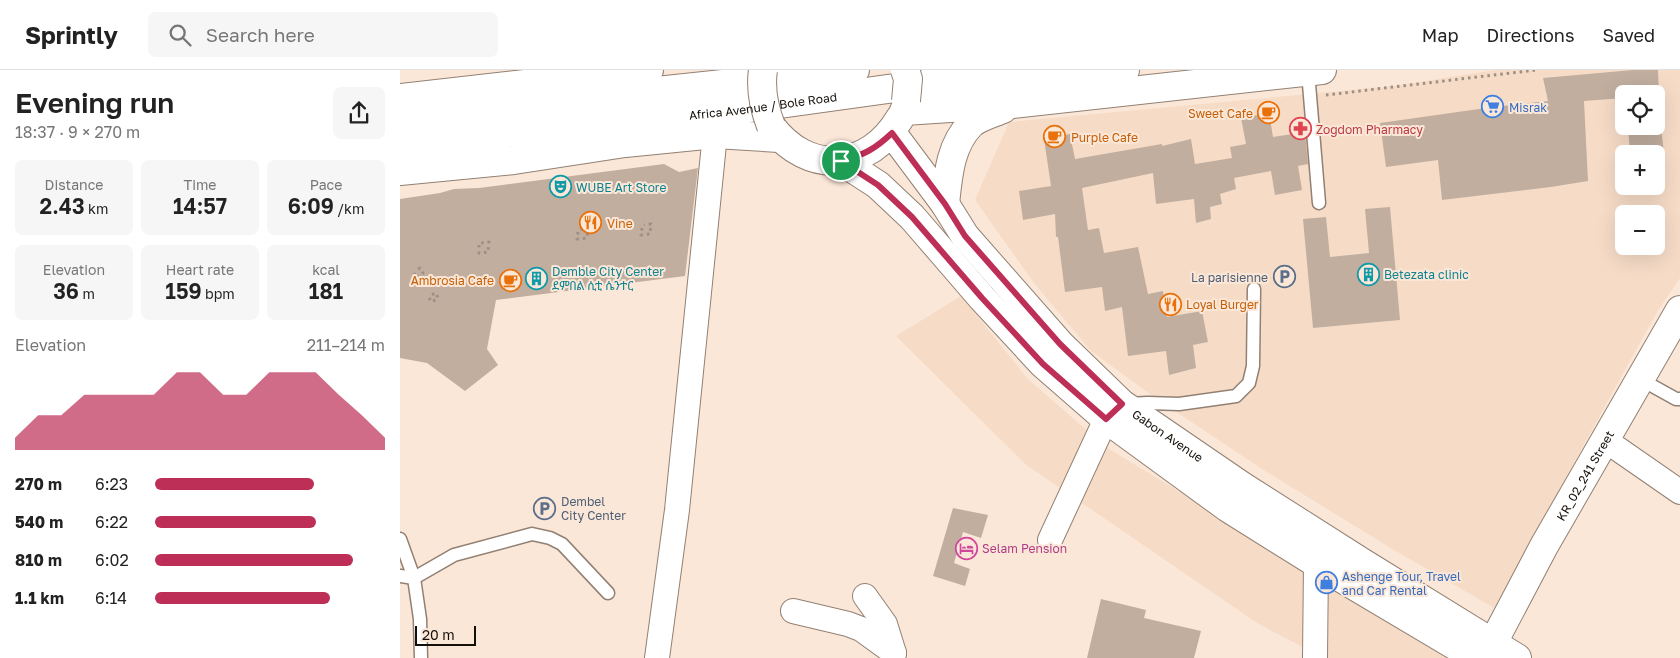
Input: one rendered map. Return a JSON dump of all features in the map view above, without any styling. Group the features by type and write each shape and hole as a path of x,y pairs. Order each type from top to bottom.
{"main road":[{"path":"400,98 649,70"},
{"path":"763,70 761,83 764,109 779,137"},
{"name":"Africa Avenue / Bole Road","path":"400,118 855,70"},
{"path":"400,171 514,160 625,143 716,134 779,137 813,158 841,161 860,156 877,147 901,115 908,79 905,70"},
{"name":"Africa Avenue / Bole Road","path":"400,144 735,110 946,81 1125,70"},
{"path":"901,115 1315,71"},
{"path":"945,204 950,162 958,144 972,123 1012,104"},
{"name":"Gabon Avenue","path":"901,115 945,204 965,236 1060,344 1114,412"},
{"name":"Gabon Avenue","path":"841,161 878,185 912,217 982,298 1043,364 1235,497 1484,653"},
{"name":"KR_02_241 Street","path":"1484,653 1680,310"},
{"name":"Gabon Avenue","path":"1235,497 1316,563 1484,653 1517,658"}],"street":[{"path":"657,658 677,510 716,134"},
{"path":"1050,540 1114,412"},
{"path":"1605,440 1680,492"},
{"path":"1315,658 1316,563"},
{"path":"865,596 886,624 893,656"},
{"path":"793,611 862,629 893,656"}],"lane":[{"path":"1315,71 1318,203"},
{"path":"1114,412 1148,403 1179,404 1236,396 1249,382 1253,366 1254,289"},
{"path":"1640,379 1676,399 1680,399"},
{"path":"400,576 414,578 454,555 532,534 550,538 562,544 608,593"},
{"path":"400,540 414,578 420,619 421,658"}],"shaded area":[{"path":"1495,70 1680,70 1680,278 1657,312 1494,608 1389,547 1262,469 1154,397 1091,351 1034,283 975,200 1009,122 1394,86"},
{"path":"961,296 1028,379 1106,447 1453,658 1323,658 1257,623 1025,464 896,336"}],"building":[{"path":"1633,70 1658,70 1659,85 1615,85 1615,99 1584,101 1588,181 1442,200 1438,160 1386,167 1380,123 1548,101 1543,78"},
{"path":"1269,113 1273,137 1305,132 1308,164 1298,166 1302,190 1275,195 1271,171 1234,178 1236,189 1220,194 1222,204 1210,207 1211,219 1196,223 1194,199 1156,204 1153,173 1082,188 1088,230 1099,228 1104,253 1138,247 1148,294 1163,291 1167,317 1202,311 1208,342 1193,345 1196,368 1169,375 1166,351 1128,356 1122,307 1105,311 1102,287 1065,292 1058,237 1056,237 1055,214 1023,220 1019,191 1051,186 1044,139 1070,134 1075,159 1162,144 1162,146 1191,139 1195,164 1232,158 1230,147 1246,144 1241,118"},
{"path":"1629,135 1662,135 1663,145 1629,145"},
{"name":"Demble City Center ደምበል ሲቲ ሴንተር","path":"664,164 679,172 698,168 685,276 496,300 487,349 498,365 465,391 427,363 400,358 400,199 454,189 479,188"},
{"name":"Betezata clinic","path":"1390,207 1400,320 1313,328 1303,219 1326,217 1330,257 1369,253 1365,209"},
{"path":"953,508 988,515 981,538 963,532 954,563 970,569 965,586 933,576"},
{"path":"1101,599 1146,610 1144,618 1201,631 1194,658 1087,658"}],"place":[{"name":"Misrak","path":"1493,107"},
{"name":"Sweet Cafe","path":"1269,113"},
{"name":"Zogdom Pharmacy","path":"1300,129"},
{"name":"Purple Cafe","path":"1055,137"},
{"name":"WUBE Art Store","path":"560,187"},
{"name":"Vine","path":"591,223"},
{"name":"Betezata clinic","path":"1368,274"},
{"name":"La parisienne","path":"1284,277"},
{"name":"Demble City Center ደምበል ሲቲ ሴንተር","path":"536,278"},
{"name":"Ambrosia Cafe","path":"510,280"},
{"name":"Loyal Burger","path":"1170,304"},
{"name":"Dembel City Center","path":"545,508"},
{"name":"Selam Pension","path":"966,548"},
{"name":"Ashenge Tour, Travel and Car Rental","path":"1326,583"}],"route":[{"path":"892,133 945,204 965,236 1060,344 1122,404 1106,419 1043,364 982,298 912,217 878,185 841,161 860,156 877,147 892,133"}]}
